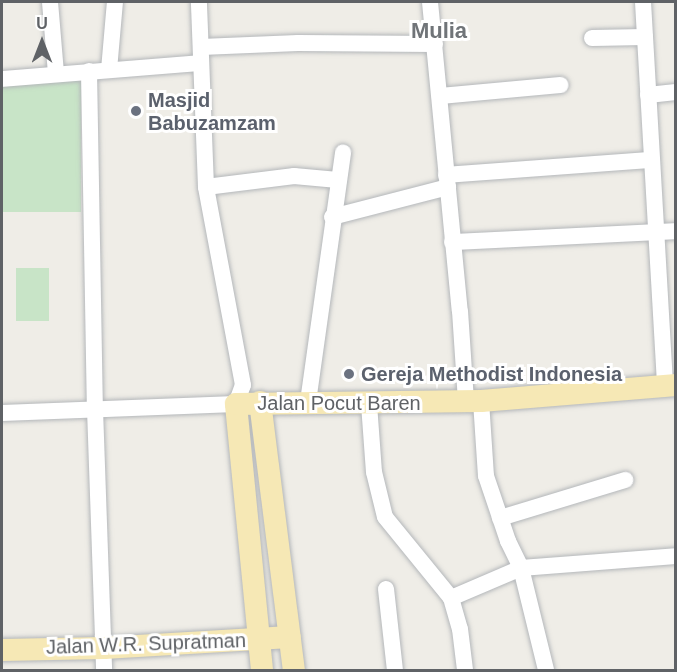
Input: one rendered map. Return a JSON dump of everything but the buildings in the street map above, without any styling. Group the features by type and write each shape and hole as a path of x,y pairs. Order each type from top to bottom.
{"main road":[{"name":"Jalan Pocut Baren","path":"240,394 260,402 369,404 474,401 670,385"},
{"path":"240,394 262,670"},
{"path":"260,402 294,670"},
{"name":"Jalan W.R. Supratman","path":"2,650 104,648 290,637"}],"street":[{"path":"50,2 56,73"},
{"path":"109,70 115,2"},
{"path":"199,2 206,187 240,394"},
{"path":"430,2 452,242 486,476 500,518 521,568 546,670"},
{"path":"643,2 651,160 670,385"},
{"path":"592,38 645,37"},
{"path":"2,79 109,70 200,55 298,43 435,44"},
{"path":"88,71 95,409 104,670"},
{"path":"440,96 560,85"},
{"path":"648,95 675,92"},
{"path":"308,402 332,217 343,152"},
{"path":"332,217 447,181 651,160"},
{"path":"206,187 294,176 338,180"},
{"path":"452,242 675,231"},
{"name":"Jalan Pocut Baren","path":"2,413 95,409 240,394"},
{"path":"369,404 374,472 385,517 451,598 460,629 465,670"},
{"path":"500,518 625,480"},
{"path":"451,598 521,568 675,556"},
{"path":"386,589 395,670"}],"green space":[{"path":"2,81 81,81 81,212 2,212"},
{"path":"16,268 49,268 49,321 16,321"}],"place":[{"name":"Masjid Babuzamzam","path":"136,111"},
{"name":"Gereja Methodist Indonesia","path":"349,374"}],"district":[{"name":"Mulia","path":"439,31"}]}
